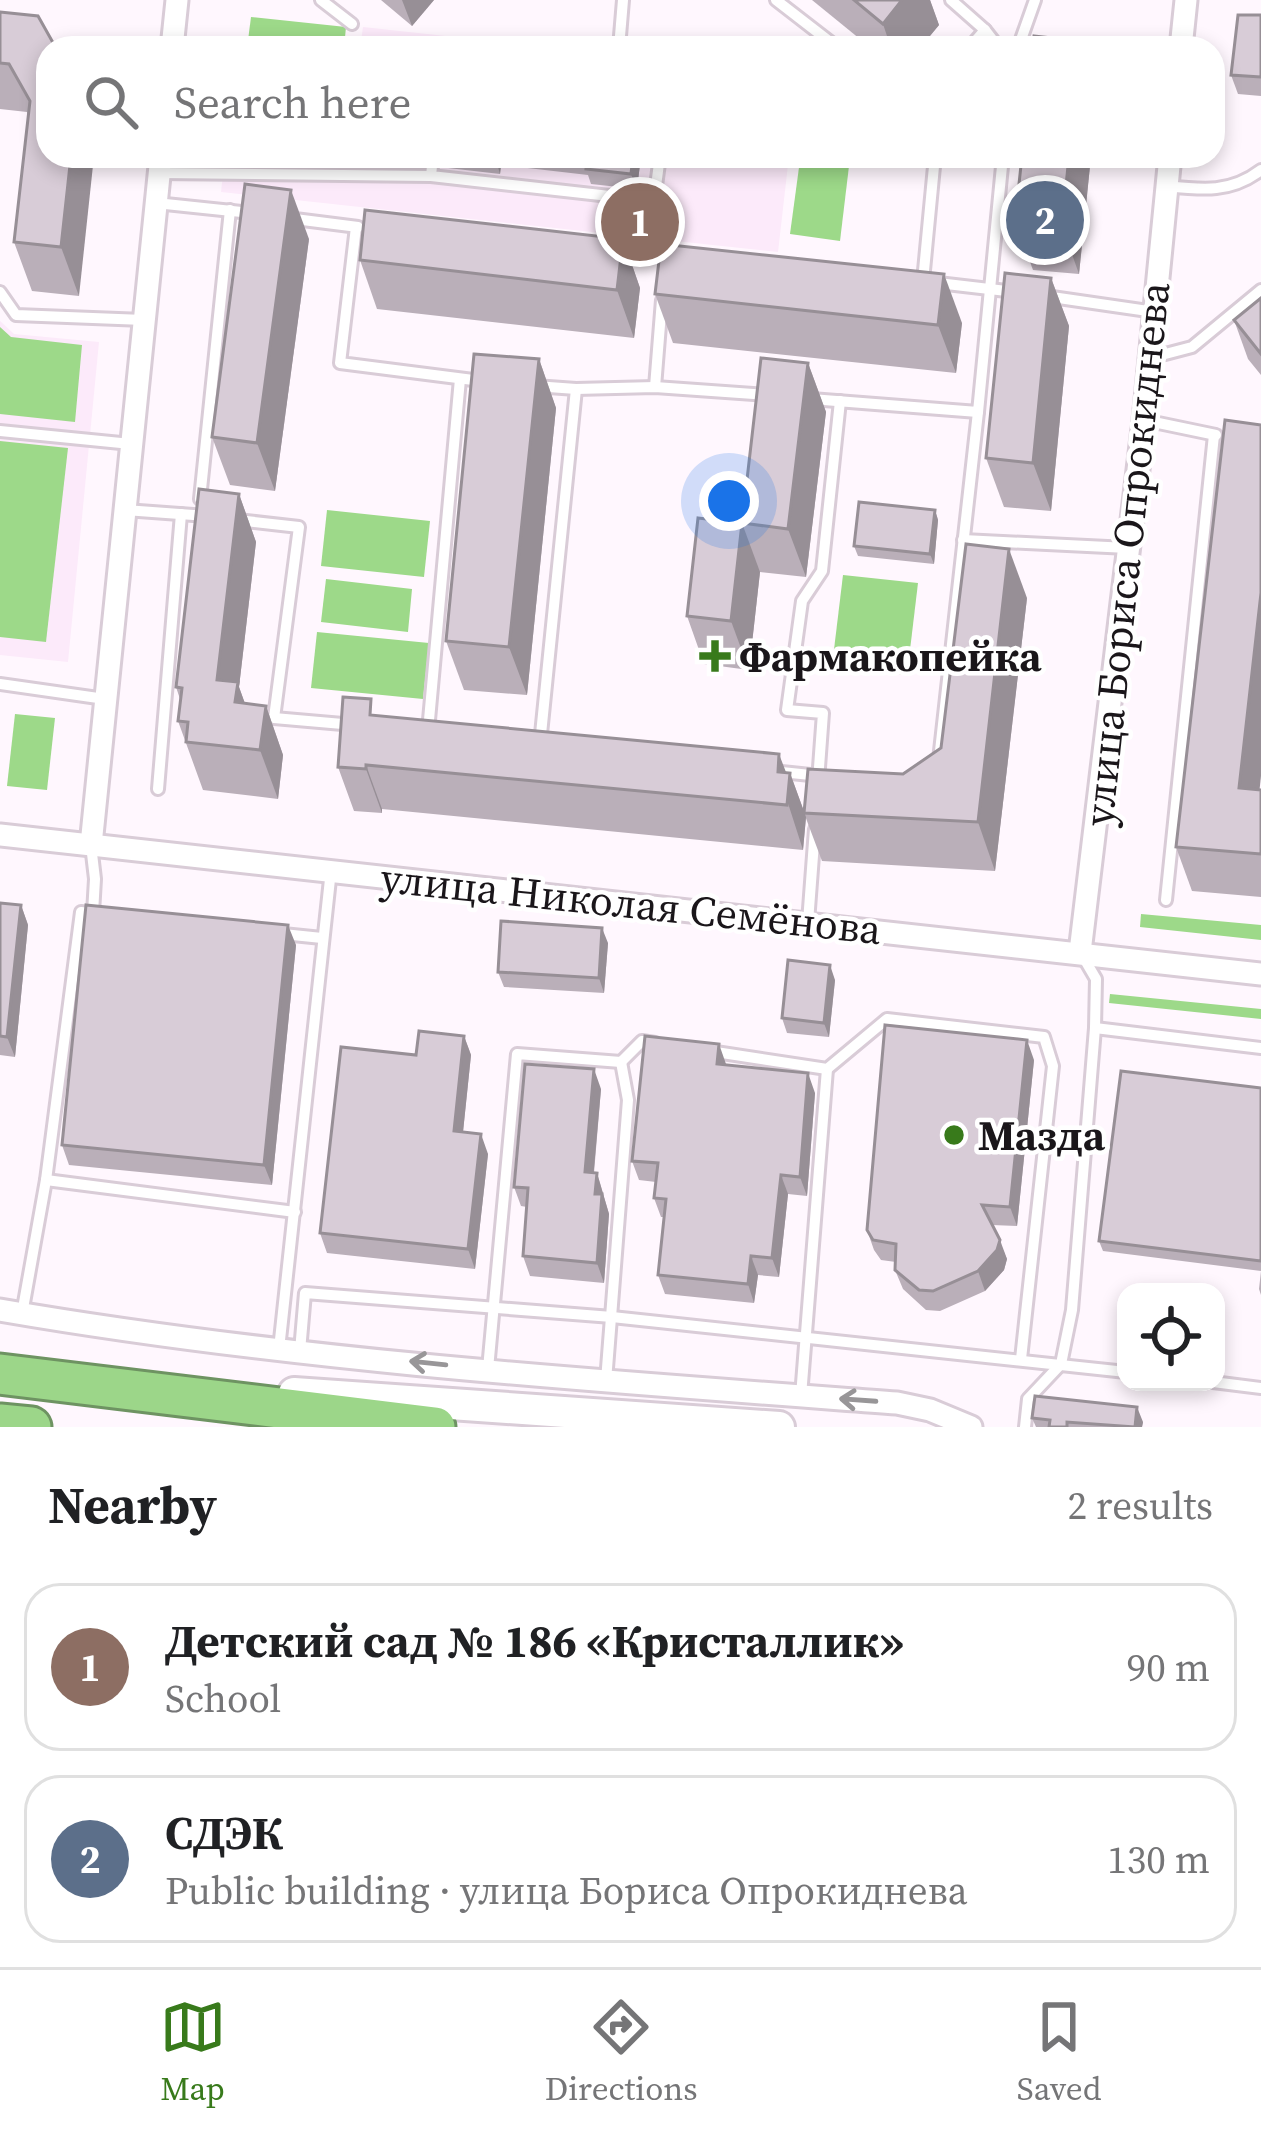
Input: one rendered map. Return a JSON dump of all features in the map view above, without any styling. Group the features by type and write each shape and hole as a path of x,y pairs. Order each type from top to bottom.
{"highway":[{"path":"6,1375 434,1427"}],"main road":[{"path":"6,1375 779,1427"}],"street":[{"path":"173,36 177,0"},
{"path":"1182,36 1186,0"},
{"path":"91,844 160,168"},
{"name":"улица Бориса Опрокиднева","path":"1080,952 1169,168"},
{"name":"улица Николая Семёнова","path":"0,835 1261,974"},
{"path":"11,1312 101,1329 290,1350 897,1403 971,1427"}],"lane":[{"path":"321,0 352,24"},
{"path":"620,36 623,0"},
{"path":"776,0 822,36"},
{"path":"951,0 990,36"},
{"path":"1022,36 1035,0"},
{"path":"980,36 985,30"},
{"path":"250,168 430,176 655,201 659,168"},
{"path":"430,176 431,168"},
{"path":"923,281 934,168"},
{"path":"938,766 1002,168"},
{"path":"1168,186 1211,191 1244,184 1261,170"},
{"path":"156,203 380,230"},
{"path":"199,516 230,210"},
{"path":"356,227 340,363 506,383"},
{"path":"594,250 688,259"},
{"path":"655,387 665,257"},
{"path":"905,280 1155,312"},
{"path":"1150,358 1192,347 1261,290"},
{"path":"0,292 16,315 144,320"},
{"path":"427,734 460,379"},
{"path":"530,385 655,387 978,412"},
{"path":"540,746 576,389"},
{"path":"817,796 823,712 787,710 802,601 822,571 840,401"},
{"path":"1144,420 1237,438"},
{"path":"0,431 131,444"},
{"path":"1166,900 1214,435"},
{"path":"125,510 299,527 274,718 363,726"},
{"path":"158,789 182,514"},
{"path":"963,540 1128,548"},
{"path":"0,684 105,698"},
{"path":"406,731 450,736"},
{"path":"517,744 563,749"},
{"path":"748,768 842,778"},
{"path":"808,922 815,817"},
{"path":"91,844 92,913"},
{"path":"290,1350 295,1212 331,870"},
{"path":"11,1312 46,1180 81,912 116,916"},
{"path":"276,933 322,938"},
{"path":"1025,1427 1028,1399 1060,1364 1072,1310 1095,1028 1096,979 1080,952"},
{"path":"801,1396 826,1069 887,1019 1044,1037 1054,1066 1021,1359"},
{"path":"1095,1028 1261,1048"},
{"path":"488,1370 517,1054 621,1062 642,1041 665,1044"},
{"path":"688,1048 826,1069"},
{"path":"606,1381 628,1100 621,1062"},
{"path":"46,1180 295,1212"},
{"path":"290,1350 305,1292 612,1317 1117,1371"},
{"path":"1225,1384 1261,1388"}],"shaded area":[{"path":"363,27 446,36 362,36"},
{"path":"224,168 788,168 778,252 221,192"},
{"path":"0,321 14,334 99,342 68,662 0,655"}],"green space":[{"path":"251,17 346,27 345,36 249,36"},
{"path":"799,168 849,168 840,241 790,234"},
{"path":"0,327 11,337 82,345 75,422 0,414"},
{"path":"0,441 68,448 46,642 0,637"},
{"path":"327,510 430,521 424,577 321,566"},
{"path":"843,575 918,583 907,675 832,666"},
{"path":"326,579 412,589 408,632 321,622"},
{"path":"317,632 429,643 423,699 311,688"},
{"path":"15,714 55,718 47,790 7,786"},
{"path":"1141,914 1261,925 1261,940 1140,927"},
{"path":"1110,994 1261,1009 1261,1019 1109,1003"}],"building":[{"path":"854,0 902,0 883,24"},
{"path":"0,12 38,16 49,36 36,36 36,168 70,168 61,247 14,242 30,101 9,64 0,63"},
{"path":"1238,15 1261,15 1261,77 1231,75"},
{"path":"586,168 632,168 631,174"},
{"path":"1021,168 1068,168 1062,226 1015,221"},
{"path":"245,184 291,190 257,443 212,437"},
{"path":"365,210 623,239 617,290 360,260"},
{"path":"661,244 944,274 938,325 655,294"},
{"path":"1005,273 1051,278 1033,463 986,458"},
{"path":"1261,298 1261,354 1234,320"},
{"path":"474,354 539,359 509,647 446,641"},
{"path":"761,358 808,363 788,529 742,523"},
{"path":"1225,420 1261,425 1261,593 1239,788 1261,790 1261,854 1176,847"},
{"path":"199,489 239,494 217,680 238,682 235,702 266,706 260,750 186,742 188,722 178,721 182,688 176,687"},
{"path":"859,502 935,510 930,554 854,546"},
{"path":"698,518 742,523 731,621 687,616"},
{"path":"966,544 1009,549 978,822 804,813 808,769 903,774 941,748"},
{"path":"343,697 371,699 370,715 779,754 778,772 790,773 787,805 366,765 366,769 338,767"},
{"path":"0,903 21,905 7,1037 0,1036"},
{"path":"86,905 288,925 264,1165 62,1145"},
{"path":"501,921 602,928 599,978 498,972"},
{"path":"788,960 830,965 824,1023 782,1018"},
{"name":"Мазда","path":"885,1025 1027,1040 1010,1207 982,1205 1000,1240 997,1250 978,1271 933,1291 919,1290 895,1270 896,1244 873,1240 867,1230"},
{"path":"419,1031 464,1036 454,1131 481,1134 468,1249 320,1233 341,1047 416,1055"},
{"path":"645,1036 719,1044 717,1064 808,1073 800,1177 781,1175 772,1258 751,1256 748,1284 658,1275 666,1199 654,1198 658,1163 632,1161"},
{"path":"525,1064 594,1069 585,1172 597,1173 595,1194 602,1194 597,1263 523,1256 528,1188 514,1187"},
{"path":"1121,1071 1261,1088 1261,1261 1099,1241"},
{"path":"1035,1396 1137,1407 1135,1427 1067,1422 1067,1427 1049,1427 1050,1420 1032,1418"}],"place":[{"name":"СДЭК","path":"1045,220"},
{"name":"Детский сад № 186 «Кристаллик»","path":"640,222"},
{"name":"Фармакопейка","path":"715,656"},
{"name":"Мазда","path":"954,1135"}]}
